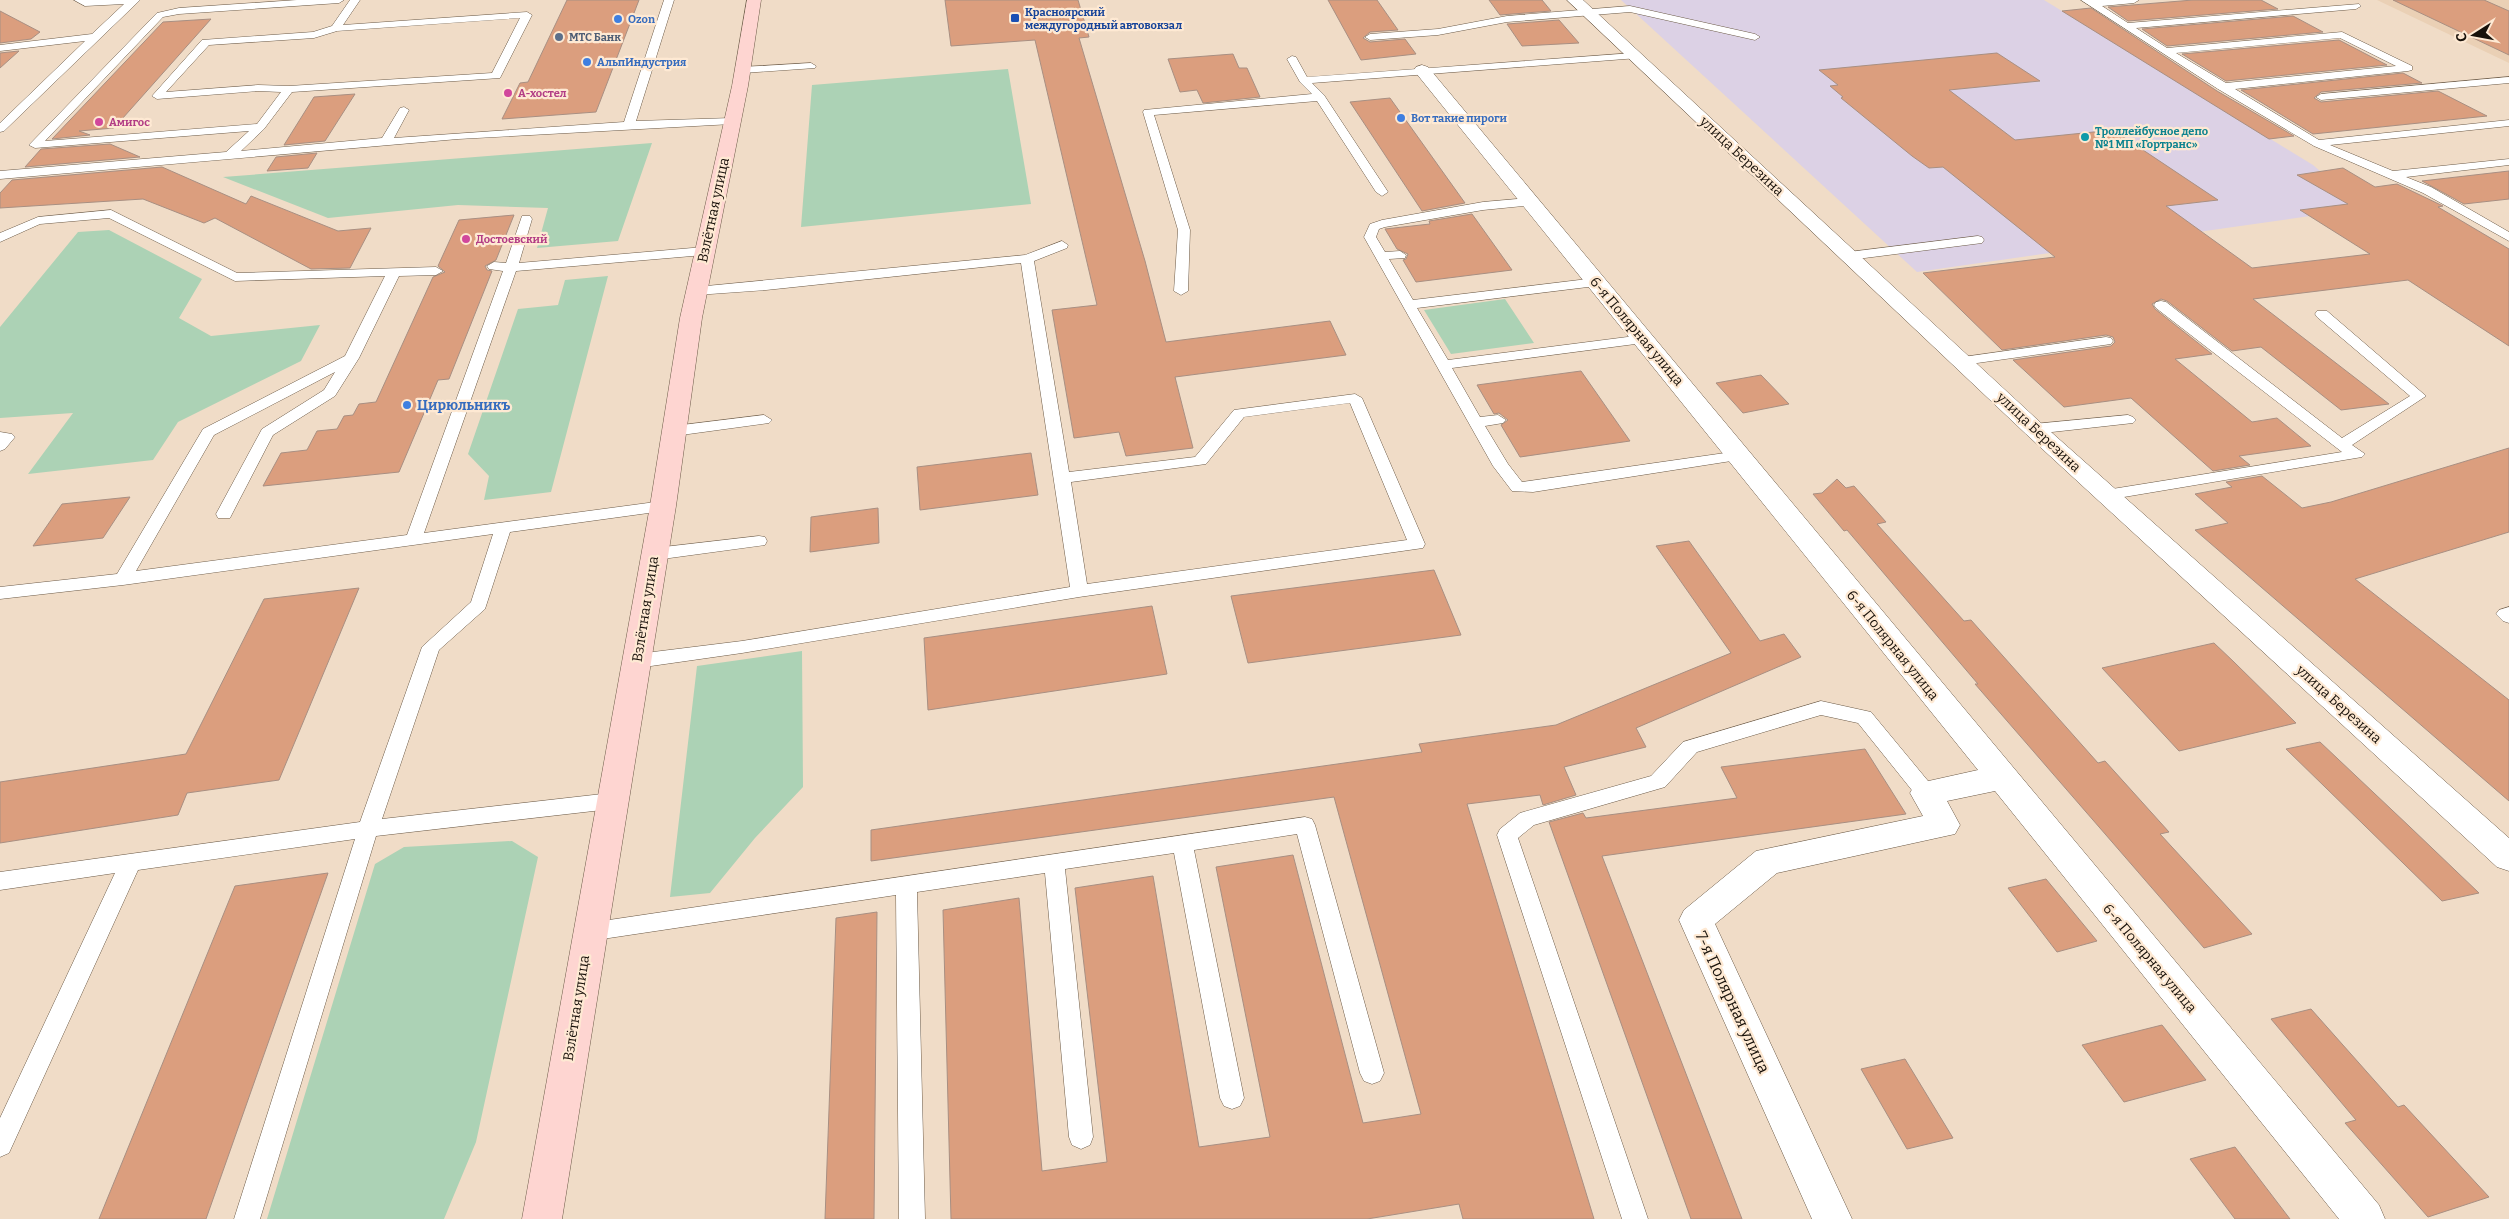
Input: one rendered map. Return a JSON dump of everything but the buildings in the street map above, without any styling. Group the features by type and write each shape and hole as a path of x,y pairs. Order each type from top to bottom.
{"main road":[{"name":"Взлётная улица","path":"542,1219 611,801 663,506 696,291 743,70 754,0"}],"street":[{"name":"улица Березина","path":"1582,8 2034,429 2509,858"},
{"name":"6-я Полярная улица","path":"1422,70 2001,778 2365,1219"},
{"path":"1926,793 2001,778"},
{"name":"7-я Полярная улица","path":"1832,1219 1696,920 1768,861 1944,826 1926,793"}],"lane":[{"path":"79,0 85,3 139,0"},
{"path":"0,129 133,0"},
{"path":"260,127 35,145 160,15 179,11 339,0"},
{"path":"336,28 355,0"},
{"path":"629,125 669,0"},
{"path":"2089,2 2134,0"},
{"path":"2089,2 2222,87 2318,144 2427,190 2509,237"},
{"path":"2126,26 2356,6"},
{"path":"1370,37 1438,32 1507,18 1582,8 1630,9 1755,37"},
{"path":"528,11 496,76 419,85 289,89 258,88 157,96 206,42 314,35 336,28 528,11"},
{"path":"2164,51 2342,35 2408,68 2222,87"},
{"path":"0,48 94,37"},
{"path":"1304,80 1634,56"},
{"path":"1292,59 1304,80 1320,97 1382,192"},
{"path":"743,70 811,66"},
{"path":"2321,98 2509,80"},
{"path":"228,156 260,127 289,89"},
{"path":"1182,292 1184,230 1148,112 1320,97"},
{"path":"385,143 404,110"},
{"path":"0,175 629,125 732,121"},
{"path":"2318,144 2509,123"},
{"path":"2390,176 2509,162"},
{"path":"1529,202 1483,206 1382,224 1374,227 1370,237 1501,466 1518,486 1533,487 1739,456"},
{"path":"0,238 38,221 111,214 235,277 436,271"},
{"path":"413,541 511,268 526,219"},
{"path":"1849,256 1978,240"},
{"path":"696,291 766,286 1026,259 1062,245"},
{"path":"494,266 511,268 704,251"},
{"path":"1381,256 1400,255"},
{"path":"1026,259 1079,591"},
{"path":"224,514 267,432 330,393 352,358 394,272"},
{"path":"1408,305 1596,282"},
{"path":"2106,495 2356,454 2161,305"},
{"path":"2322,314 2419,396 2341,444"},
{"path":"1443,365 1643,339"},
{"path":"1963,361 2106,341"},
{"path":"123,579 208,432 352,358"},
{"path":"637,661 752,646 1079,591 1417,544 1355,398 1239,413 1200,461 1062,478"},
{"path":"674,430 764,420"},
{"path":"1475,422 1498,420"},
{"path":"2034,429 2128,420"},
{"path":"0,437 7,436 0,446"},
{"path":"0,593 413,541 663,506"},
{"path":"247,1219 368,829 431,647 479,604 503,528"},
{"path":"654,554 759,541"},
{"path":"2509,613 2505,614 2509,617"},
{"path":"1635,1219 1507,835 1527,819 1658,782 1690,747 1821,708 1864,717 1926,793"},
{"path":"0,881 368,829 611,801"},
{"path":"589,932 1305,825 1372,1073"},
{"path":"1183,844 1232,1098"},
{"path":"0,1145 131,862"},
{"path":"1054,862 1082,1137"},
{"path":"906,886 912,1219"}],"shaded area":[{"name":"Троллейбусное депо №1 МП «Гортранс»","path":"1621,0 2044,0 2313,165 2320,171 2297,175 2348,204 2300,210 2310,216 1917,272"},
{"path":"2377,0 2509,0 2509,63"}],"green space":[{"path":"1008,69 1031,204 801,227 812,85"},
{"path":"652,143 618,241 537,248 548,208 458,205 328,218 223,177"},
{"path":"109,230 202,279 179,318 211,336 320,325 301,361 178,422 153,460 28,474 73,413 0,418 0,327 78,232"},
{"path":"608,276 551,492 484,500 489,476 468,454 518,309 558,305 565,280"},
{"path":"1505,299 1534,343 1451,354 1424,310"},
{"path":"802,651 803,787 755,838 710,893 670,897 697,666"},
{"path":"512,841 538,857 476,1142 444,1219 267,1219 375,864 404,847"}],"place":[{"name":"Красноярский междугородный автовокзал","path":"1015,18"},
{"name":"Ozon","path":"618,19"},
{"name":"МТС Банк","path":"559,37"},
{"name":"АльпИндустрия","path":"587,62"},
{"name":"А-хостел","path":"508,93"},
{"name":"Вот такие пироги","path":"1401,118"},
{"name":"Амигос","path":"99,122"},
{"name":"Троллейбусное депо №1 МП «Гортранс»","path":"2085,137"},
{"name":"Достоевский","path":"466,239"},
{"name":"Цирюльникъ","path":"407,405"}]}
